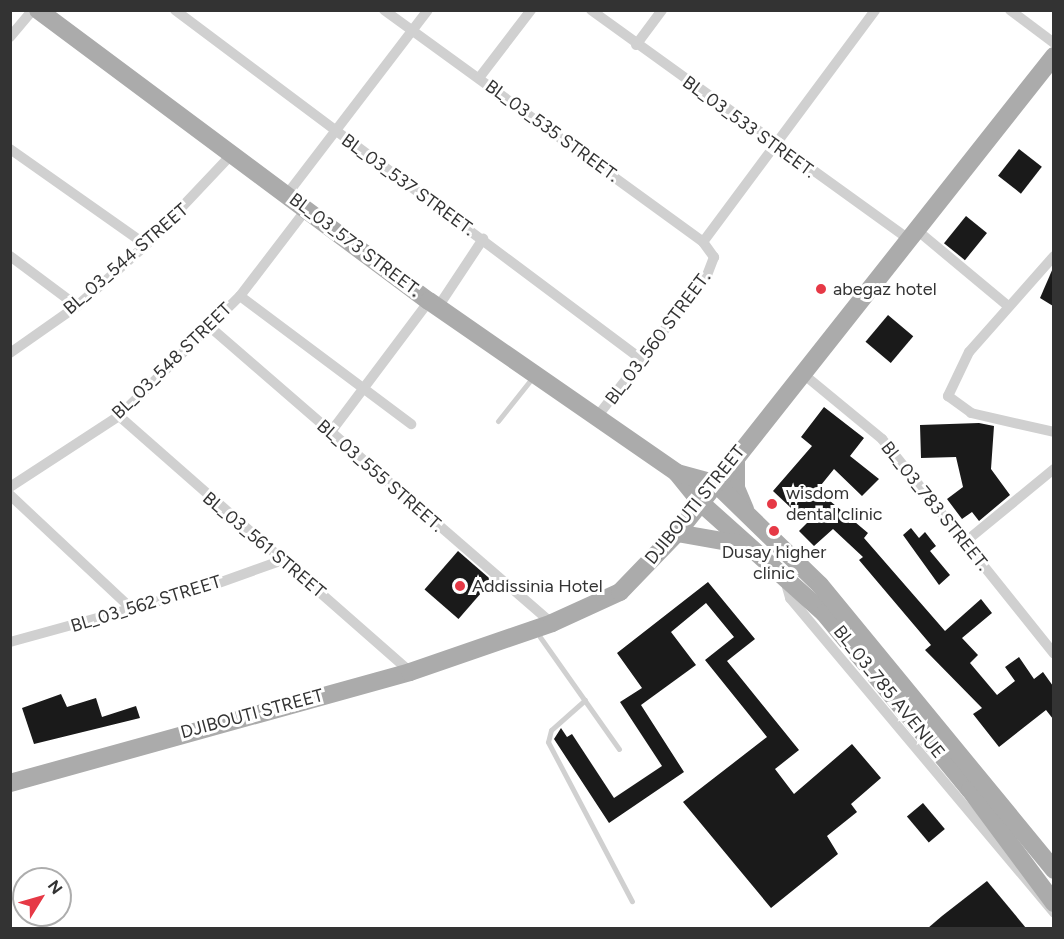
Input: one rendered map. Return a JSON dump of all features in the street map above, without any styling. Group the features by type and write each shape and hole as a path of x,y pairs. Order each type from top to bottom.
{"main road":[{"name":"BL_03_573 STREET.","path":"38,10 232,154 308,207 434,304 677,473"},
{"name":"DJIBOUTI STREET","path":"918,236 1053,56"},
{"name":"DJIBOUTI STREET","path":"10,788 422,676 546,630 620,592 683,533 735,463 918,236 1053,76"},
{"path":"735,463 751,519"},
{"path":"677,473 718,487"},
{"name":"BL_03_785 AVENUE","path":"677,473 704,506 783,574 824,613 970,790 1053,903"},
{"name":"BL_03_785 AVENUE","path":"718,487 832,598 1053,870"},
{"path":"683,533 751,546"},
{"name":"DJIBOUTI STREET","path":"10,783 410,672 546,630"}],"street":[{"path":"10,37 33,10"},
{"name":"BL_03_537 STREET.","path":"175,10 334,132 483,239 641,359"},
{"name":"BL_03_535 STREET.","path":"384,10 703,242 714,257"},
{"path":"288,193 428,10"},
{"path":"479,78 531,10"},
{"name":"BL_03_533 STREET.","path":"591,10 774,147 918,236 1008,306"},
{"path":"636,45 662,10"},
{"name":"BL_03_560 STREET.","path":"703,242 875,10"},
{"path":"1010,10 1053,44"},
{"path":"10,149 146,245"},
{"name":"BL_03_544 STREET","path":"10,353 77,306 146,245 232,154"},
{"name":"BL_03_548 STREET","path":"10,487 119,416 240,296 308,207"},
{"path":"330,433 483,239"},
{"path":"10,256 77,306"},
{"path":"1053,256 969,352 948,396 971,413 1053,432"},
{"name":"BL_03_560 STREET.","path":"597,417 707,275 714,257"},
{"path":"240,296 411,424"},
{"name":"BL_03_555 STREET.","path":"210,327 546,630"},
{"name":"BL_03_783 STREET.","path":"806,376 882,440 966,542 1053,654"},
{"name":"BL_03_561 STREET","path":"119,416 280,561 410,672"},
{"path":"966,542 1053,469"},
{"path":"10,495 132,609"},
{"name":"BL_03_562 STREET","path":"10,642 132,609 280,561"},
{"path":"783,574 790,598 1053,913"}],"lane":[{"path":"498,421 536,373"},
{"path":"546,630 585,700 619,749"},
{"path":"585,700 551,730 548,742 632,901"}],"building":[{"path":"1019,149 1042,167 1021,194 998,176"},
{"path":"966,216 987,233 965,260 944,243"},
{"path":"1053,268 1053,306 1040,298"},
{"path":"888,315 913,336 891,363 866,342"},
{"path":"824,407 864,438 850,456 879,479 862,496 834,469 817,490 868,533 864,538 945,631 981,599 992,613 962,638 978,655 970,663 997,695 1015,681 1005,667 1019,657 1034,679 1043,672 1053,686 1053,719 1046,710 999,747 973,714 982,708 925,650 931,645 859,560 863,557 833,529 814,546 799,531 807,523 773,491 812,446 801,437"},
{"path":"979,423 994,426 991,469 1010,495 979,521 972,512 962,519 947,499 963,487 956,457 921,458 920,425"},
{"path":"911,528 919,538 925,532 936,546 930,551 950,575 939,585 903,535"},
{"name":"Addissinia Hotel","path":"458,551 492,581 459,619 425,589"},
{"path":"708,582 755,639 727,661 799,750 775,769 794,794 852,744 881,778 851,804 857,812 827,836 838,854 771,908 683,802 767,737 705,660 734,637 706,603 671,632 696,665 641,705 684,772 609,823 554,739 561,728 567,737 572,734 614,798 662,766 620,702 642,688 617,653"},
{"path":"61,694 67,707 96,698 102,717 136,706 140,718 34,744 22,708"},
{"path":"923,803 945,829 929,843 907,816"},
{"path":"987,881 1026,928 928,928 942,916"}],"place":[{"name":"abegaz hotel","path":"821,289"},
{"name":"wisdom dental clinic","path":"772,504"},
{"name":"Dusay higher clinic","path":"774,531"},
{"name":"Addissinia Hotel","path":"460,586"}]}
